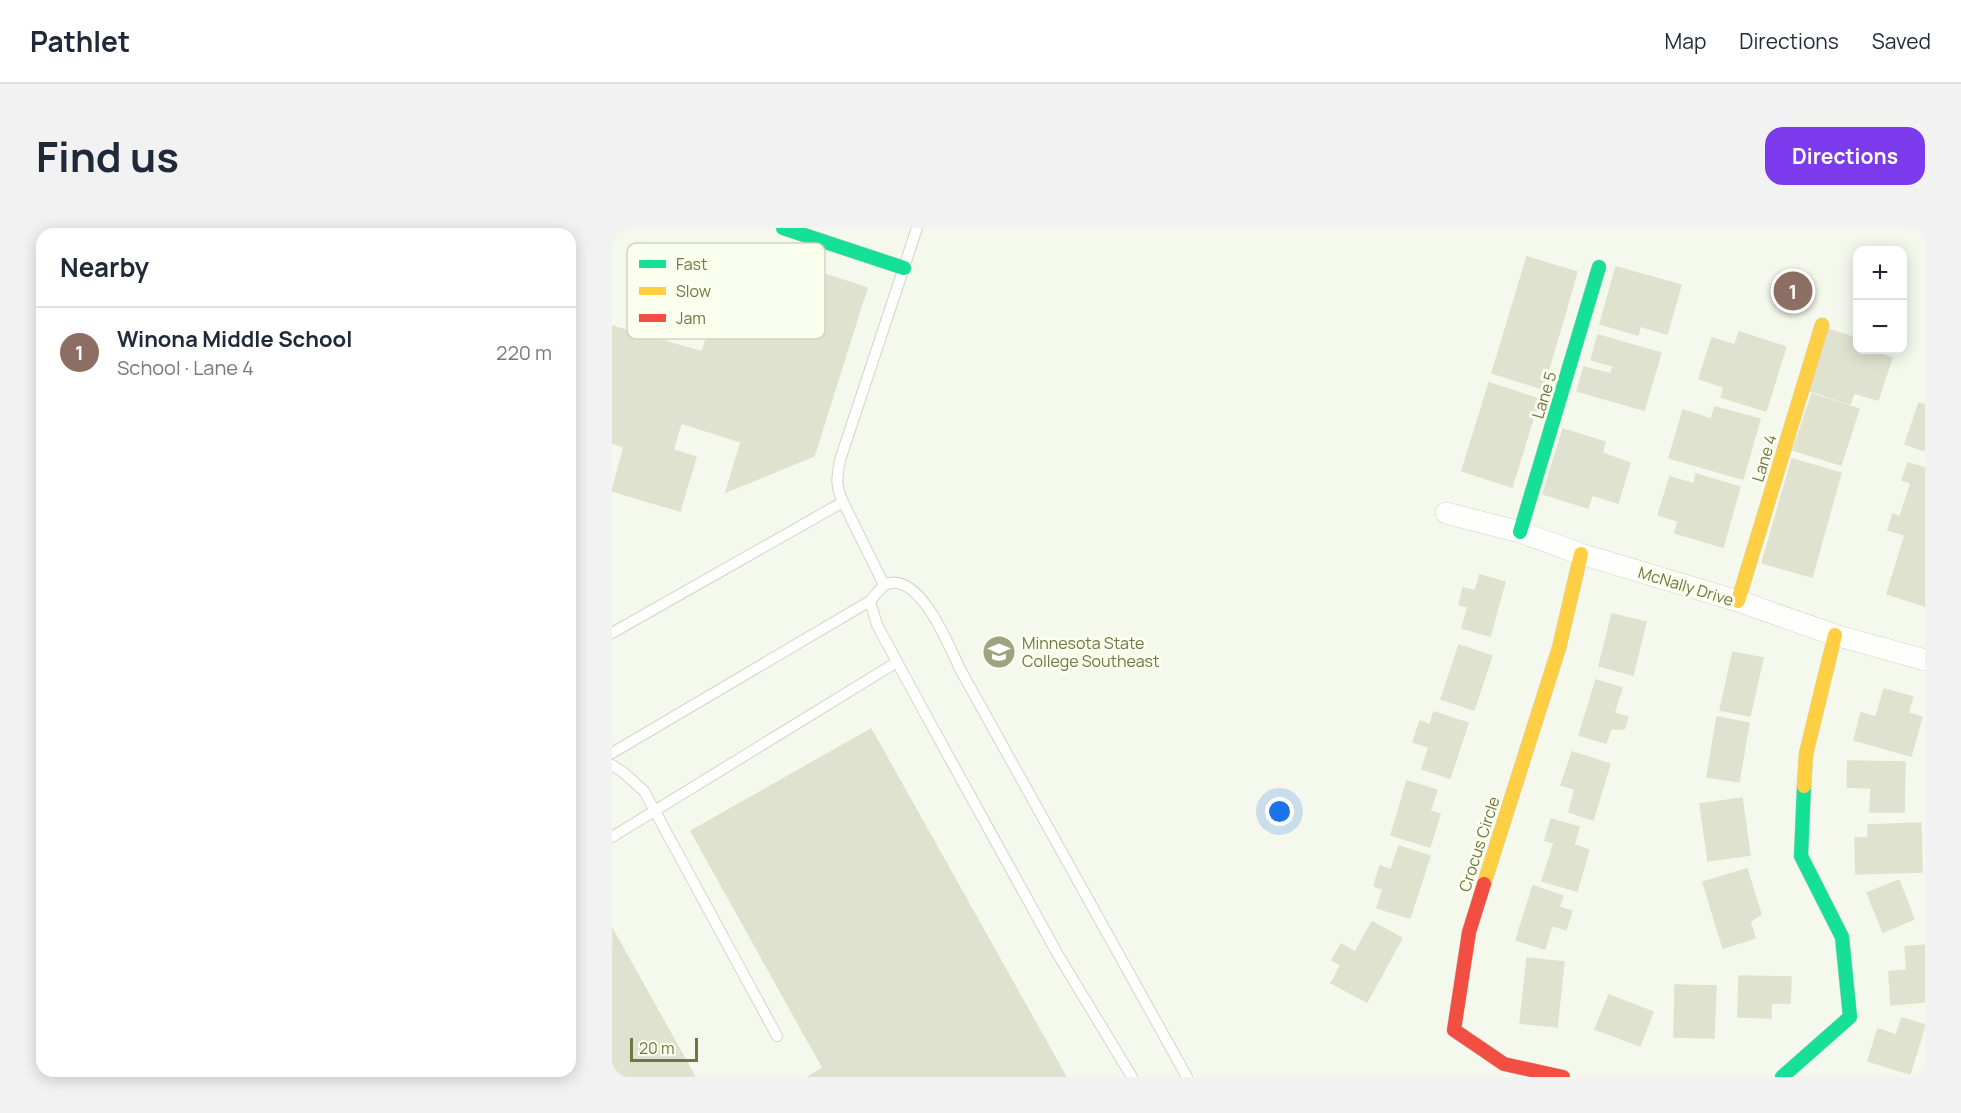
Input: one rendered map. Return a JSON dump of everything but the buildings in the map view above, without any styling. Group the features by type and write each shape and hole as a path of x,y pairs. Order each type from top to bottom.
{"street":[{"path":"783,228 904,268"},
{"name":"Lane 5","path":"1520,532 1599,267"},
{"name":"Lane 4","path":"1738,601 1822,325"},
{"name":"McNally Drive","path":"1446,513 1520,532 1581,554 1738,601 1835,635 1925,660"},
{"name":"Crocus Circle","path":"1563,1077 1504,1064 1454,1030 1468,932 1560,648 1581,554"},
{"path":"1782,1077 1850,1017 1842,937 1801,856 1806,754 1835,635"}],"lane":[{"path":"884,585 837,488 840,460 917,228"},
{"path":"612,633 843,502"},
{"path":"612,753 870,601 884,585 892,582 906,585 930,608 960,669 1187,1077"},
{"path":"870,601 877,625 897,662 1057,953 1131,1077"},
{"path":"612,837 897,662"},
{"path":"612,765 644,791 777,1035"}],"traffic: fast":[{"path":"783,228 904,268"},
{"path":"1520,532 1599,267"},
{"path":"1782,1077 1850,1017 1842,937 1801,856 1804,786"}],"traffic: slow":[{"path":"1738,601 1822,325"},
{"path":"1484,884 1559,648 1581,554"},
{"path":"1804,786 1806,754 1835,635"}],"traffic: jam":[{"path":"1484,884 1469,932 1454,1030 1504,1064 1563,1077"}],"place":[{"name":"Winona Middle School","path":"1793,291"},
{"name":"Minnesota State College Southeast","path":"999,652"}]}
